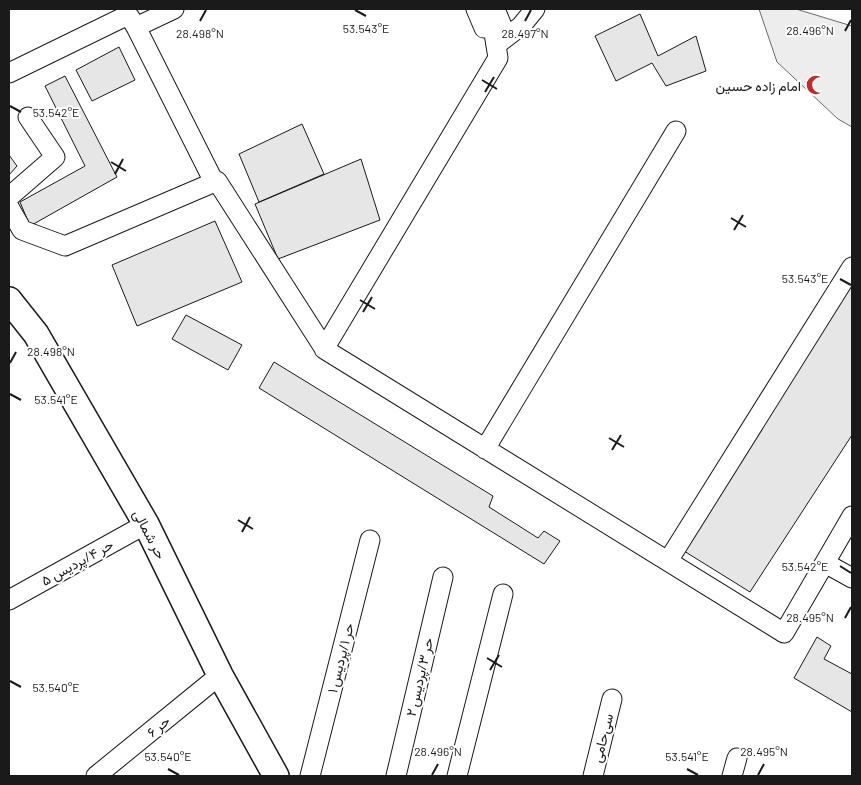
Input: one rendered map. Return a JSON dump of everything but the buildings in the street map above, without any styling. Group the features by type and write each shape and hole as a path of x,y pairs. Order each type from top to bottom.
{"main road":[{"name":"حر شمالی","path":"9,300 36,334 146,524 220,675 276,776"}],"street":[{"path":"9,73 129,17 174,9"},
{"path":"476,9 484,28 521,26 535,9"},
{"path":"129,17 214,182"},
{"path":"324,348 498,58 494,27"},
{"path":"9,197 55,157 28,117"},
{"path":"485,448 676,131"},
{"path":"9,208 22,230 65,246 217,181 324,348 784,633 852,516"},
{"path":"668,561 852,267"},
{"name":"حر ۴/پردیس ۵","path":"9,600 146,524"},
{"name":"حر ۱/پردیس ۱","path":"310,776 370,540"},
{"path":"825,563 852,578"},
{"name":"حر ۳/پردیس ۲","path":"396,776 442,577"},
{"path":"457,776 503,594"},
{"name":"حر ۶","path":"96,776 220,675"},
{"name":"سی‌حامی","path":"593,776 612,699"},
{"path":"732,776 737,758"}],"shaded area":[{"name":"امام زاده حسین","path":"759,9 796,9 852,26 852,127 838,119 777,62"}],"place":[{"name":"امام زاده حسین","path":"816,85"}]}
